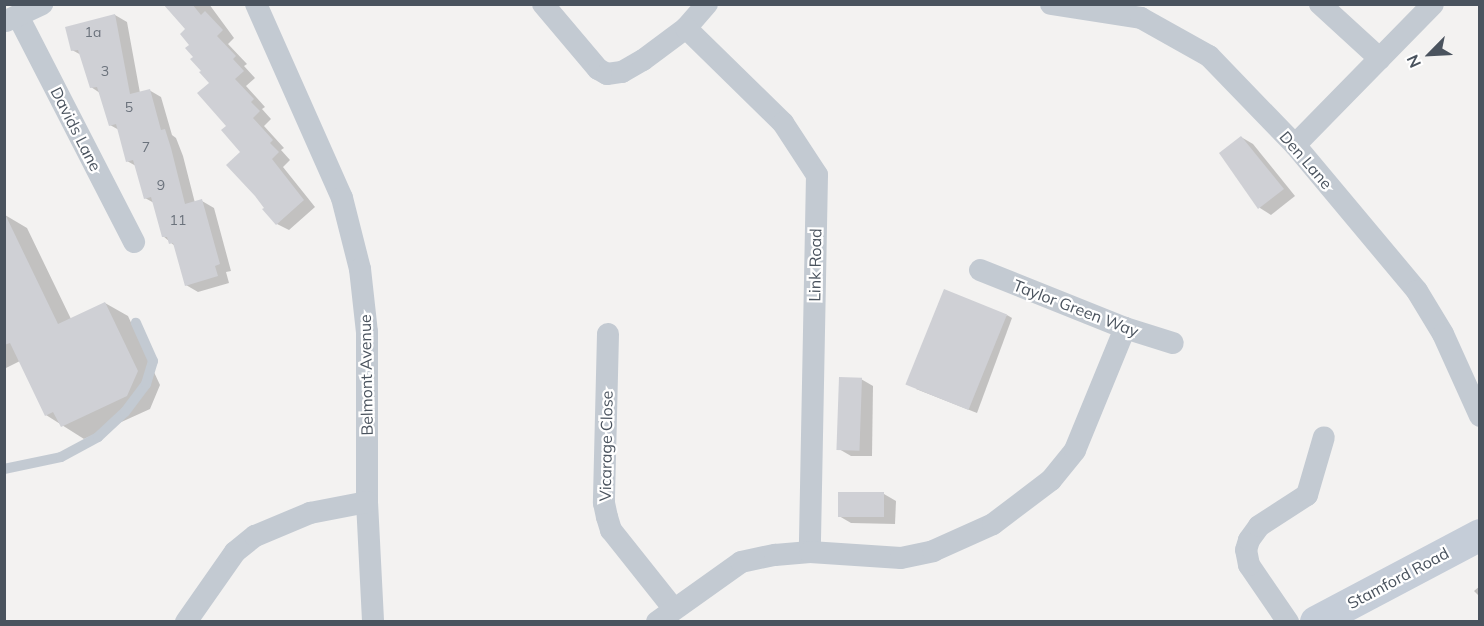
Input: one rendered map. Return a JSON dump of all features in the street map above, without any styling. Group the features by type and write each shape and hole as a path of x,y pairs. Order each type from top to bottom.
{"street":[{"name":"Davids Lane","path":"42,4 11,19 134,242"},
{"name":"Belmont Avenue","path":"256,4 342,198 358,261 367,332 367,502 373,621"},
{"path":"543,4 598,69 607,74 622,72 686,28 707,4"},
{"name":"Den Lane","path":"1051,4 1141,18 1209,56 1295,146 1417,291 1443,334 1479,416"},
{"path":"1320,4 1380,59"},
{"path":"1295,146 1432,4"},
{"name":"Link Road","path":"686,28 783,123 817,175 810,552"},
{"name":"Taylor Green Way","path":"980,270 1125,328 1173,343"},
{"path":"665,615 741,562 775,555 810,552 901,558 933,551 993,524 1051,480 1075,450 1125,328"},
{"name":"Vicarage Close","path":"608,334 604,503 611,530 665,615"},
{"path":"1288,621 1249,565 1246,550 1249,540 1259,526 1307,495 1324,437"},
{"path":"186,621 235,552 255,536 310,513 367,502"},
{"name":"Stamford Road","path":"1329,618 1479,535"}],"lane":[{"path":"4,469 61,457 98,437 124,412 146,384 153,361 136,323"}],"building":[{"path":"163,4 192,4 201,15 205,11 223,30 217,36 236,56 233,59 244,71 235,79 254,99 251,102 260,111 253,118 273,140 270,143 279,152 272,159 304,200 276,225 262,209 264,208 255,196 226,165 240,152 221,130 226,126 197,93 209,83 190,59 193,57 185,48 189,45 180,34 185,29"},
{"path":"115,14 130,94 150,89 161,130 165,129 171,148 185,204 202,199 220,264 215,266 218,276 185,286 173,243 169,244 167,237 162,237 151,197 144,199 133,160 126,162 116,124 109,126 97,87 90,88 78,50 71,51 65,27"},
{"path":"1241,136 1284,189 1258,209 1219,153"},
{"path":"4,212 58,324 105,302 138,371 127,396 61,427 53,412 45,416 10,343 4,345"},
{"path":"944,289 1007,314 968,410 905,384"},
{"path":"839,377 862,378 859,451 836,450"},
{"path":"838,492 884,492 884,517 838,517"}]}
